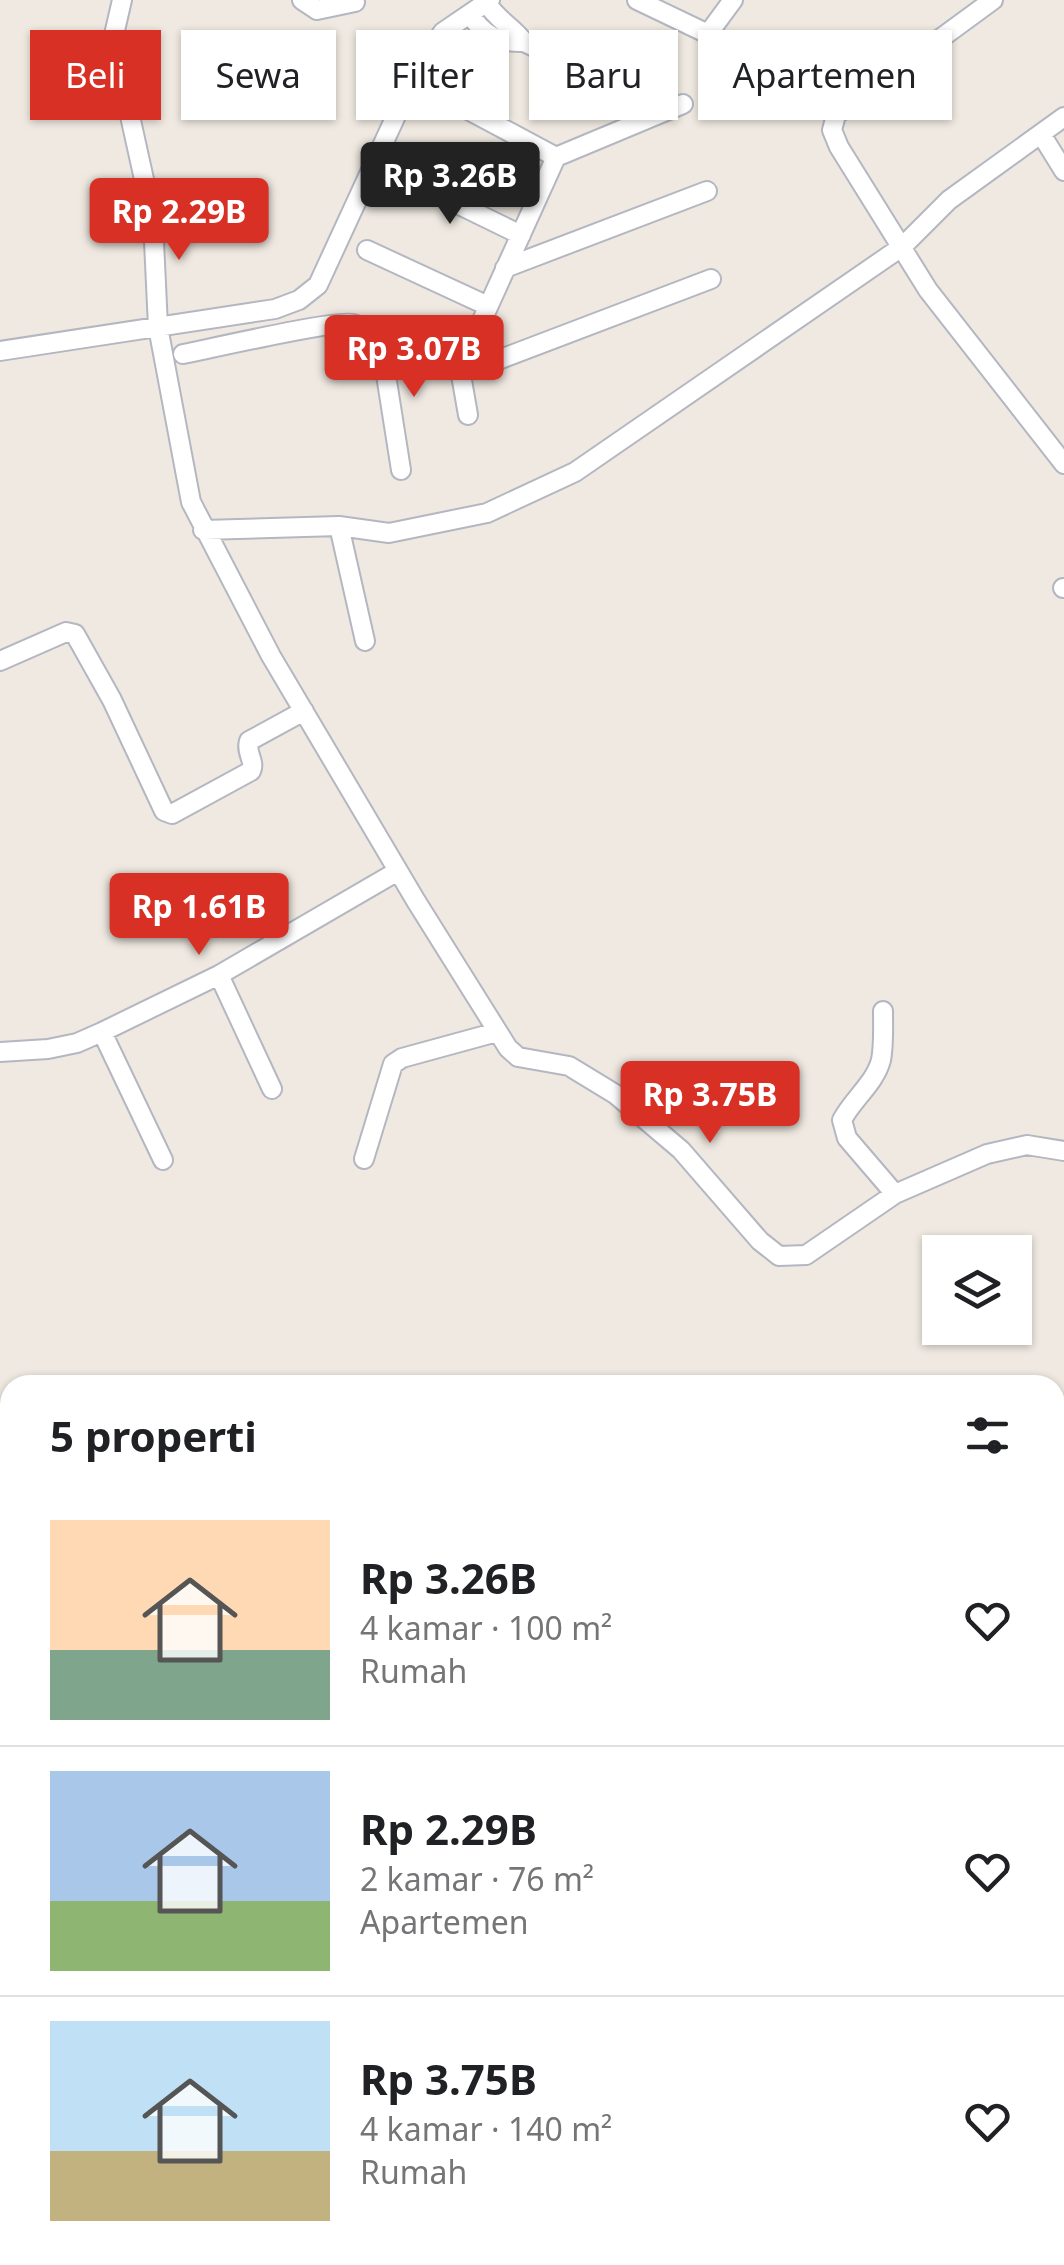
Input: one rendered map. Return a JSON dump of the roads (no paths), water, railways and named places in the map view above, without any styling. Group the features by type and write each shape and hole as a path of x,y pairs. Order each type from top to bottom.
{"street":[{"path":"122,0 113,39 153,220 158,327 183,475 203,530 242,605 497,1032 518,1056 569,1066 614,1094 681,1150 760,1241 779,1256 806,1255 895,1194 987,1154 1026,1145 1064,1151"},
{"path":"302,0 317,10 355,2"},
{"path":"636,0 708,34 733,0"},
{"path":"993,0 836,114 832,121 839,147 928,290 1064,464"},
{"path":"0,351 275,309 300,300 318,286 418,68 443,32 488,1 496,19 515,29 524,42"},
{"path":"468,415 460,369 556,157 674,108 524,42 505,42 480,30 470,14"},
{"path":"203,530 339,526 389,533 487,513 575,472 903,246 949,200 1064,117"},
{"path":"487,120 556,157"},
{"path":"1041,134 1064,170"},
{"path":"400,176 521,234"},
{"path":"506,268 706,191"},
{"path":"368,250 488,306"},
{"path":"183,354 349,322 430,362 460,369 477,368 711,279"},
{"path":"380,337 401,470"},
{"path":"339,526 364,641"},
{"path":"0,661 66,632 74,634 112,700 164,810 172,814 251,772 249,741 304,711"},
{"path":"0,1052 62,1046 102,1032 219,975 398,871"},
{"path":"219,975 272,1088"},
{"path":"883,1012 880,1060 842,1120 847,1138 895,1194"},
{"path":"102,1032 162,1160"},
{"path":"364,1159 394,1064 402,1058 497,1032"}]}
